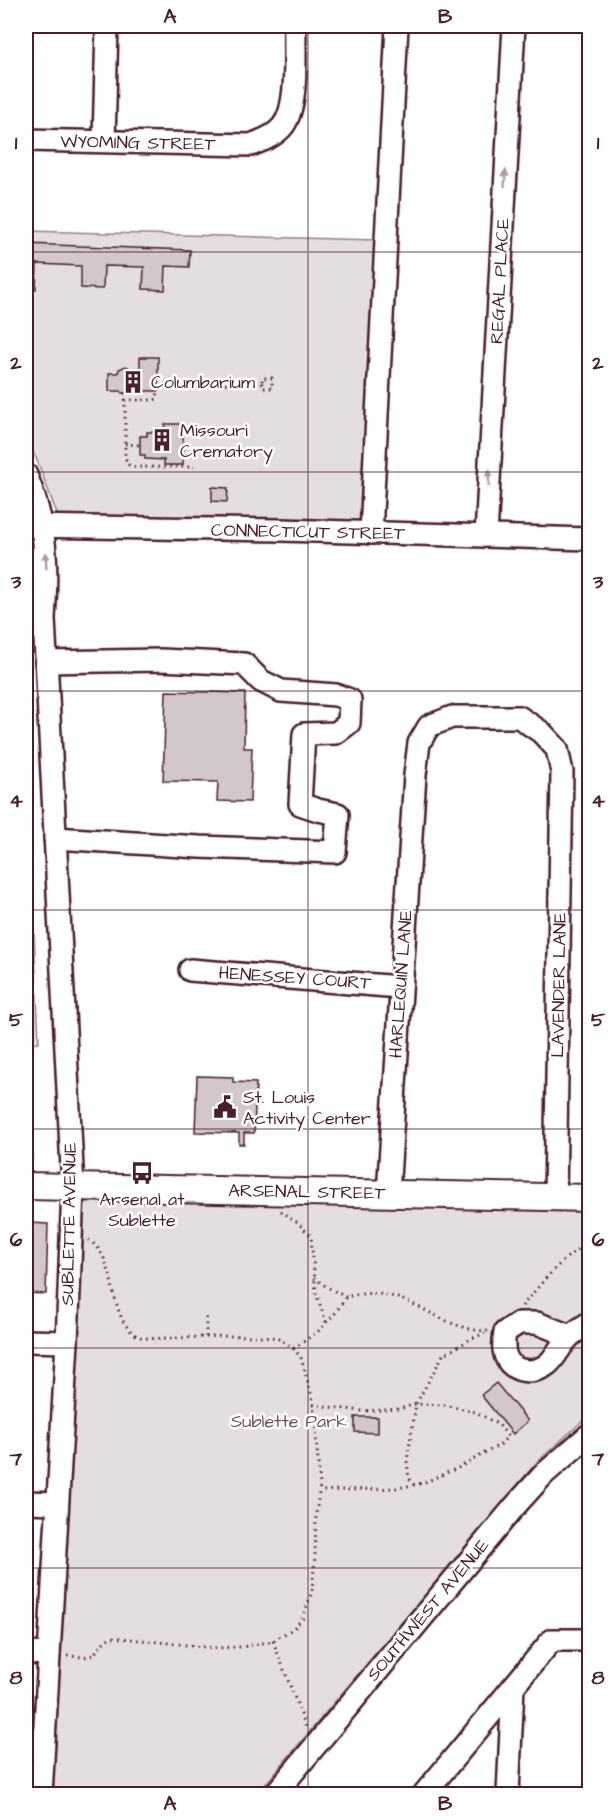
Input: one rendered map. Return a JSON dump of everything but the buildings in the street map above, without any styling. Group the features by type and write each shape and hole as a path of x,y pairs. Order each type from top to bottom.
{"main road":[{"name":"ARSENAL STREET","path":"26,1186 590,1198"}],"street":[{"path":"104,141 107,26"},
{"name":"WYOMING STREET","path":"26,140 251,145 269,138 283,126 290,111 293,94 295,26"},
{"path":"371,533 397,26"},
{"name":"REGAL PLACE","path":"486,536 514,26"},
{"name":"SUBLETTE AVENUE","path":"26,475 34,527 47,573 44,618 74,1188 57,1503 58,1655 40,1794"},
{"name":"CONNECTICUT STREET","path":"34,527 590,539"},
{"name":"SUBLETTE AVENUE","path":"26,555 44,618"},
{"path":"46,662 161,660 244,664 261,681 281,691 336,695 350,700 349,723 336,733 304,734 300,804 338,814 335,852 55,838"},
{"name":"LAVENDER LANE","path":"415,775 419,743 429,726 452,717 519,717 541,732 557,749 562,772 555,1197"},
{"name":"HARLEQUIN LANE","path":"388,1194 415,775"},
{"name":"HENESSEY COURT","path":"190,970 400,987"},
{"path":"570,1336 590,1322"},
{"path":"26,1341 67,1342"},
{"name":"SOUTHWEST AVENUE","path":"275,1794 515,1506 544,1474 590,1434"},
{"path":"26,1502 57,1503"},
{"path":"424,1794 552,1640 590,1640"},
{"path":"26,1653 58,1655"},
{"path":"508,1794 513,1687"}],"path":[{"path":"262,378 272,378 272,388 262,388 262,384 262,378"},
{"path":"189,383 262,384"},
{"path":"125,400 153,400 156,399 158,392"},
{"path":"125,393 125,458 129,465 194,467"},
{"path":"125,444 140,445"},
{"path":"278,1209 298,1223 311,1236 316,1293 326,1323"},
{"path":"58,1655 84,1657 93,1655 102,1643 112,1637 214,1648 242,1647 273,1641 294,1628 303,1618 312,1592 315,1557 320,1474 313,1405 301,1358 294,1349 275,1338 230,1335 160,1338 139,1336 128,1327 120,1315 103,1257 93,1242 88,1239"},
{"path":"518,1312 558,1265 581,1246 590,1242"},
{"path":"314,1278 346,1297 366,1293 391,1295 463,1328 488,1331"},
{"path":"294,1349 334,1315 346,1297"},
{"path":"206,1317 206,1337"},
{"path":"414,1485 409,1478 407,1461 416,1404 443,1354 497,1328"},
{"path":"313,1405 363,1411 399,1409 416,1404 444,1405 476,1412 499,1425 508,1436 501,1444 460,1467 423,1483 398,1488 319,1491"},
{"path":"273,1641 306,1727"}],"green space":[{"path":"26,231 378,240 365,525 62,518 57,514 26,436"},
{"path":"26,753 39,1042 26,1043"},
{"name":"Sublette Park","path":"90,1200 589,1211 589,1415 535,1464 257,1794 53,1794 84,1204"}],"place":[{"name":"Columbarium","path":"133,382"},
{"name":"Missouri Crematory","path":"162,440"},
{"name":"St. Louis Activity Center","path":"225,1107"},
{"name":"Arsenal at Sublette","path":"142,1173"}]}
